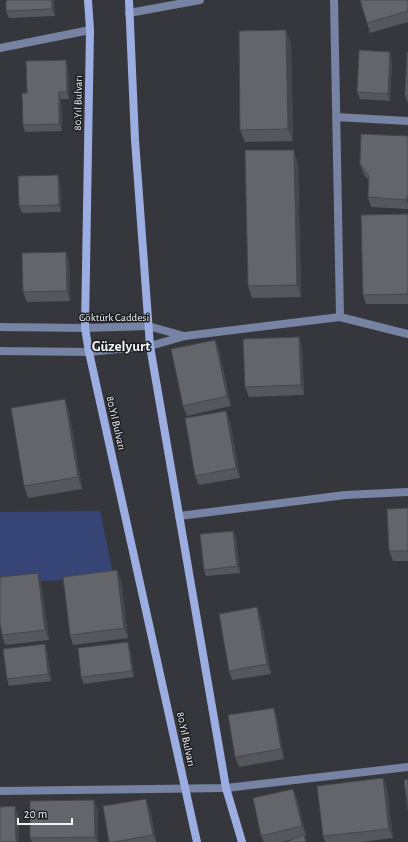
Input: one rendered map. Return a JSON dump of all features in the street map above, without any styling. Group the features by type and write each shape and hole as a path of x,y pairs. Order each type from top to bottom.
{"street":[{"name":"80.Yıl Bulvarı","path":"88,0 90,30 85,328 89,352 197,842"},
{"path":"129,0 135,140 150,346 226,788 242,842"},
{"path":"130,13 200,0"},
{"path":"334,0 340,317"},
{"path":"0,48 90,30"},
{"path":"336,117 408,120"},
{"path":"0,351 89,352 150,346 185,336 340,317 408,334"},
{"name":"Göktürk Caddesi","path":"0,327 85,328 148,326 185,336"},
{"path":"179,516 345,495 408,492"},
{"path":"0,791 226,788 408,767"}],"shaded area":[{"path":"100,511 114,578 0,583 0,512"}],"building":[{"path":"6,0 52,0 52,9 6,11"},
{"path":"360,0 408,0 408,11 367,23"},
{"path":"286,30 288,129 240,130 239,31"},
{"path":"359,50 390,52 388,94 357,92"},
{"path":"407,52 408,96 405,96"},
{"path":"66,60 67,92 59,92 59,124 23,125 22,93 27,93 26,61"},
{"path":"361,134 408,136 408,196 406,200 368,197 369,176 360,164"},
{"path":"245,150 294,150 297,285 248,286"},
{"path":"58,175 59,205 19,206 18,176"},
{"path":"408,214 408,294 363,295 361,215"},
{"path":"66,252 67,291 23,292 22,253"},
{"path":"299,337 301,385 245,387 243,339"},
{"path":"215,340 227,396 183,406 171,349"},
{"path":"65,399 78,477 24,486 11,408"},
{"path":"226,411 236,468 195,476 185,418"},
{"path":"408,508 408,551 389,551 387,509"},
{"path":"233,531 237,566 204,570 200,534"},
{"path":"117,570 124,628 70,635 63,577"},
{"path":"38,573 45,630 2,635 0,623 0,577"},
{"path":"257,607 267,664 229,671 219,614"},
{"path":"128,642 132,671 81,677 78,648"},
{"path":"45,644 48,674 7,679 3,649"},
{"path":"274,708 281,749 235,757 228,715"},
{"path":"383,778 389,829 323,836 317,786"},
{"path":"408,779 408,811 404,780"},
{"path":"293,789 302,826 261,836 253,798"},
{"path":"146,799 153,835 109,842 103,806"},
{"path":"94,800 95,837 30,838 30,801"},
{"path":"15,806 16,842 0,842 0,807"},
{"path":"304,835 306,842 286,842"}],"district":[{"name":"Güzelyurt","path":"121,346"}]}
